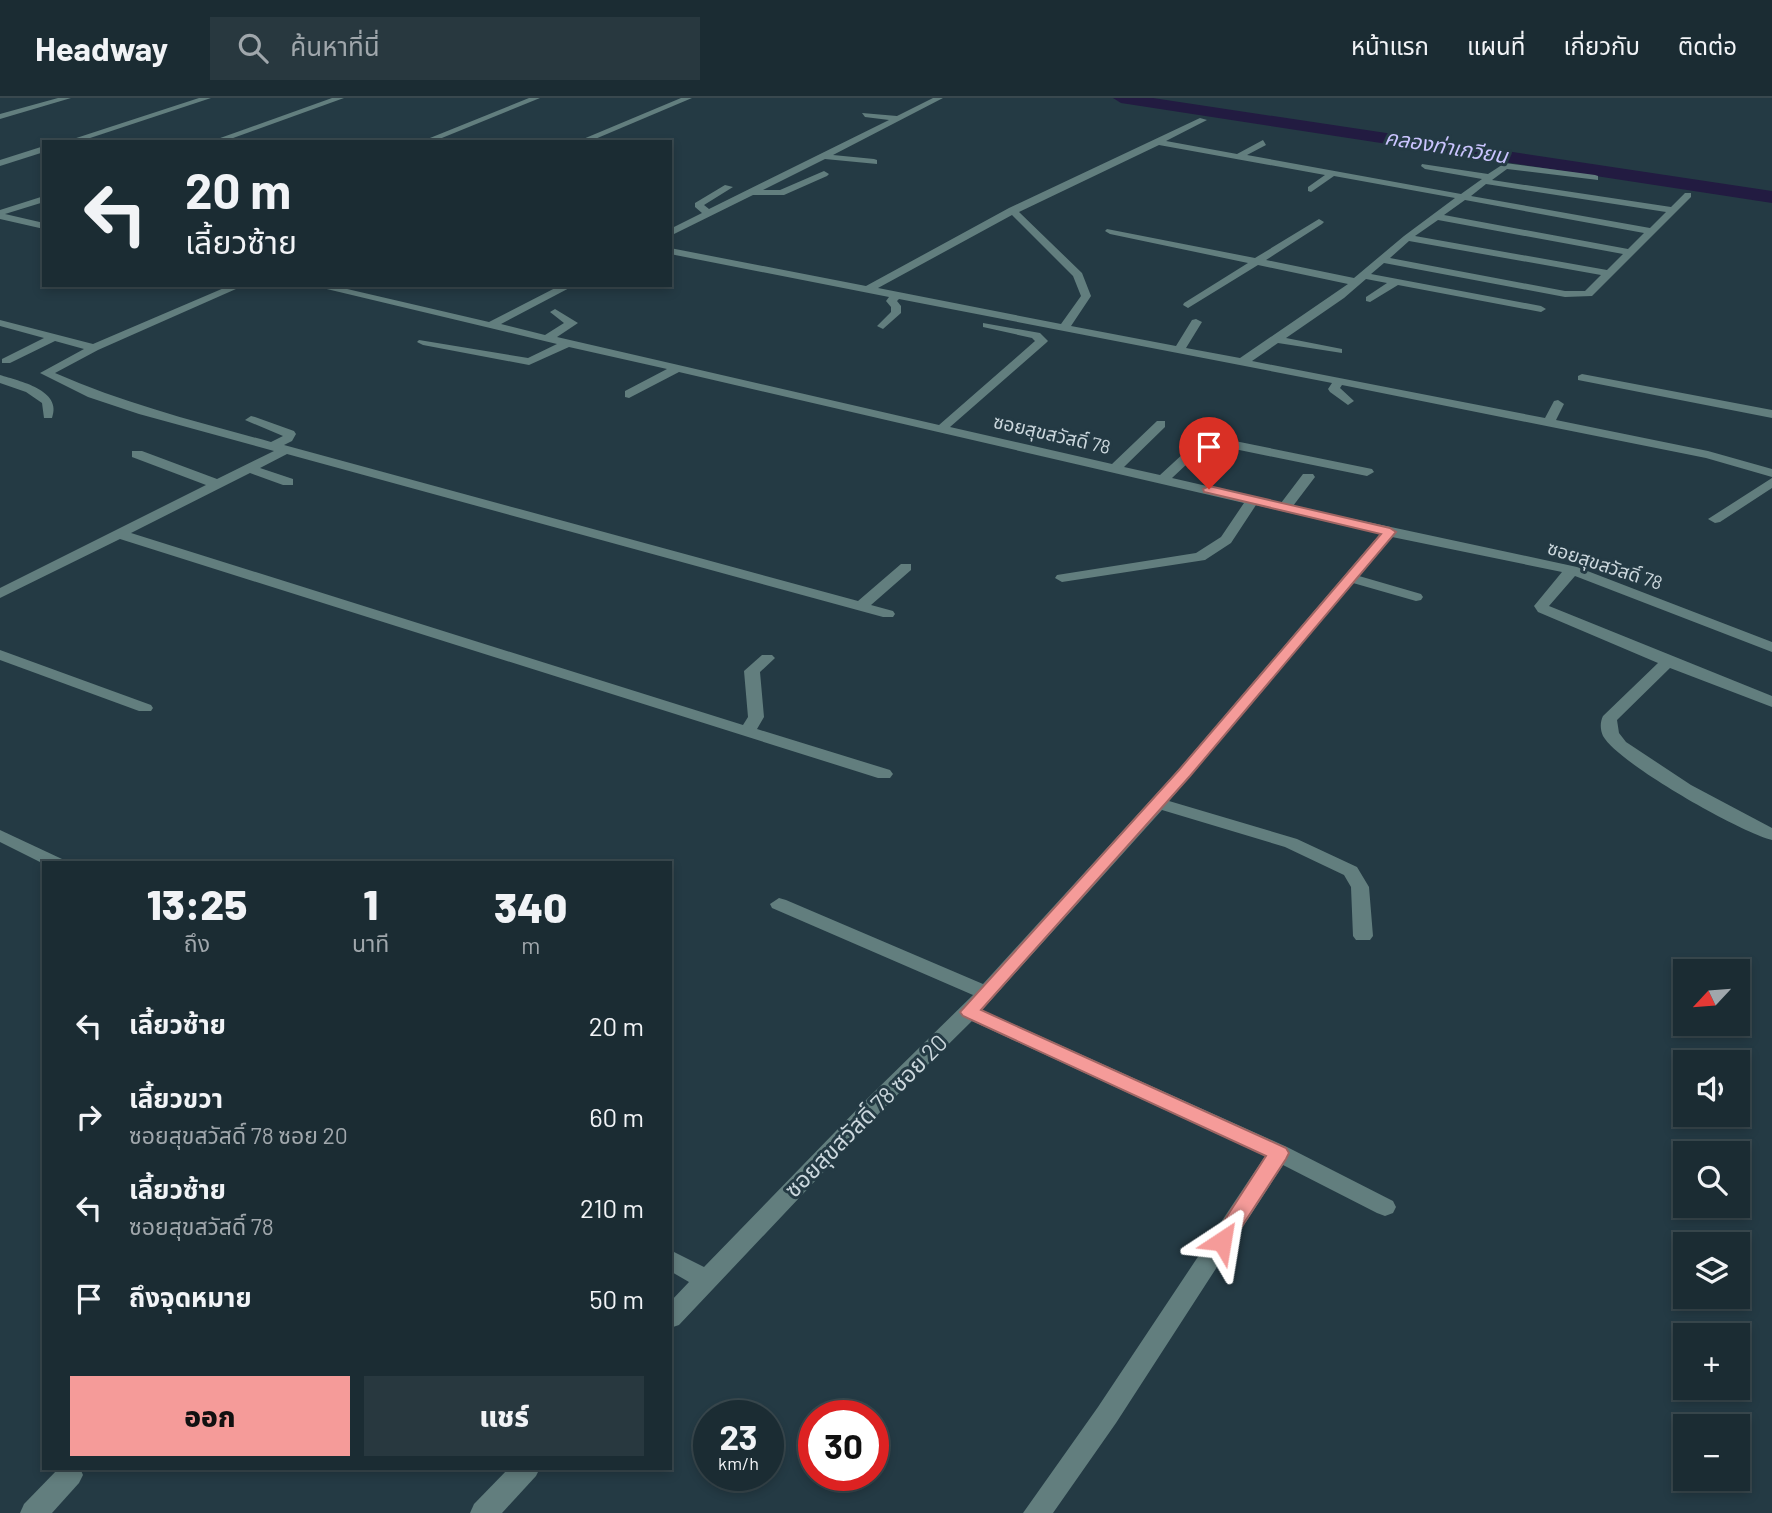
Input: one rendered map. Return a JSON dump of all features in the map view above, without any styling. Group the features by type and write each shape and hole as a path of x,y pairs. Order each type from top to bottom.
{"street":[{"path":"0,117 67,98"},
{"path":"74,140 206,98"},
{"path":"219,140 340,98"},
{"path":"429,140 537,98"},
{"path":"585,140 688,98"},
{"path":"672,232 939,98"},
{"path":"865,114 898,118"},
{"path":"867,290 936,248 1203,120"},
{"path":"1158,142 1653,231"},
{"path":"1238,157 1263,143"},
{"path":"0,163 42,150"},
{"path":"823,156 874,162"},
{"path":"1242,362 1361,279 1459,197 1509,165 1595,178"},
{"path":"1426,166 1486,179 1673,210"},
{"path":"750,192 782,193 824,174"},
{"path":"1311,189 1332,174"},
{"path":"708,213 698,205 728,187"},
{"path":"1382,260 1578,295 1588,294 1688,195"},
{"path":"0,215 42,200"},
{"path":"1012,210 1078,275 1086,296 1064,328"},
{"path":"0,215 42,226"},
{"path":"1437,217 1628,252"},
{"path":"1188,305 1319,222"},
{"path":"1110,231 1257,261 1361,279 1396,282 1541,309"},
{"path":"1407,238 1607,273"},
{"path":"672,251 1708,455 1772,473"},
{"path":"1370,299 1396,282"},
{"path":"5,380 46,373 94,348 235,287"},
{"name":"ซอยสุขสวัสดิ์ 78","path":"323,287 1390,532 1572,570 1772,647"},
{"path":"489,326 565,287"},
{"path":"883,326 896,313 896,306 891,301 896,295"},
{"path":"942,429 1042,341 1036,335 969,320 979,311"},
{"path":"546,339 572,323 555,312"},
{"path":"1179,350 1196,322"},
{"path":"0,323 94,348"},
{"path":"6,361 55,337"},
{"path":"1276,339 1338,351"},
{"path":"423,342 521,362 536,360 566,344"},
{"path":"629,394 676,369"},
{"path":"46,373 93,394 144,411 888,614"},
{"path":"1582,378 1772,414"},
{"path":"5,380 41,396 49,407 48,415"},
{"path":"1339,381 1334,389 1348,401"},
{"path":"1548,423 1558,404"},
{"path":"0,594 249,468 280,447 290,434 251,420"},
{"path":"1116,468 1161,425"},
{"path":"1164,479 1200,444 1215,441 1367,472"},
{"path":"137,454 217,484"},
{"path":"249,468 288,482"},
{"path":"1285,507 1308,477"},
{"path":"1715,519 1772,482"},
{"path":"1062,578 1185,561 1200,556 1220,547 1239,525 1253,499"},
{"name":"ซอยสุขสวัสดิ์ 78 ซอย 20","path":"672,1316 876,1102 969,1012 1158,803 1390,532"},
{"path":"119,534 884,774"},
{"path":"861,606 906,568"},
{"path":"1572,570 1548,596 1541,606 1543,608 1668,662 1772,702"},
{"path":"1350,578 1416,597"},
{"path":"0,655 145,708"},
{"path":"748,732 756,717 752,671 766,657"},
{"path":"1668,662 1609,719 1611,736 1625,750 1693,793 1772,835"},
{"path":"1158,803 1291,843 1351,871 1360,887 1363,936"},
{"path":"0,835 52,861"},
{"path":"779,904 986,993"},
{"path":"969,1012 1279,1153 1385,1208"},
{"path":"1037,1513 1107,1415 1279,1153"},
{"path":"672,1260 706,1280"},
{"path":"484,1513 525,1470"},
{"path":"34,1513 70,1475"}],"waterway":[{"name":"คลองท่าเกวียน","path":"1121,98 1772,197"}],"route":[{"path":"1209,489 1390,532 1185,773 969,1012 1279,1153 1222,1241"}]}
